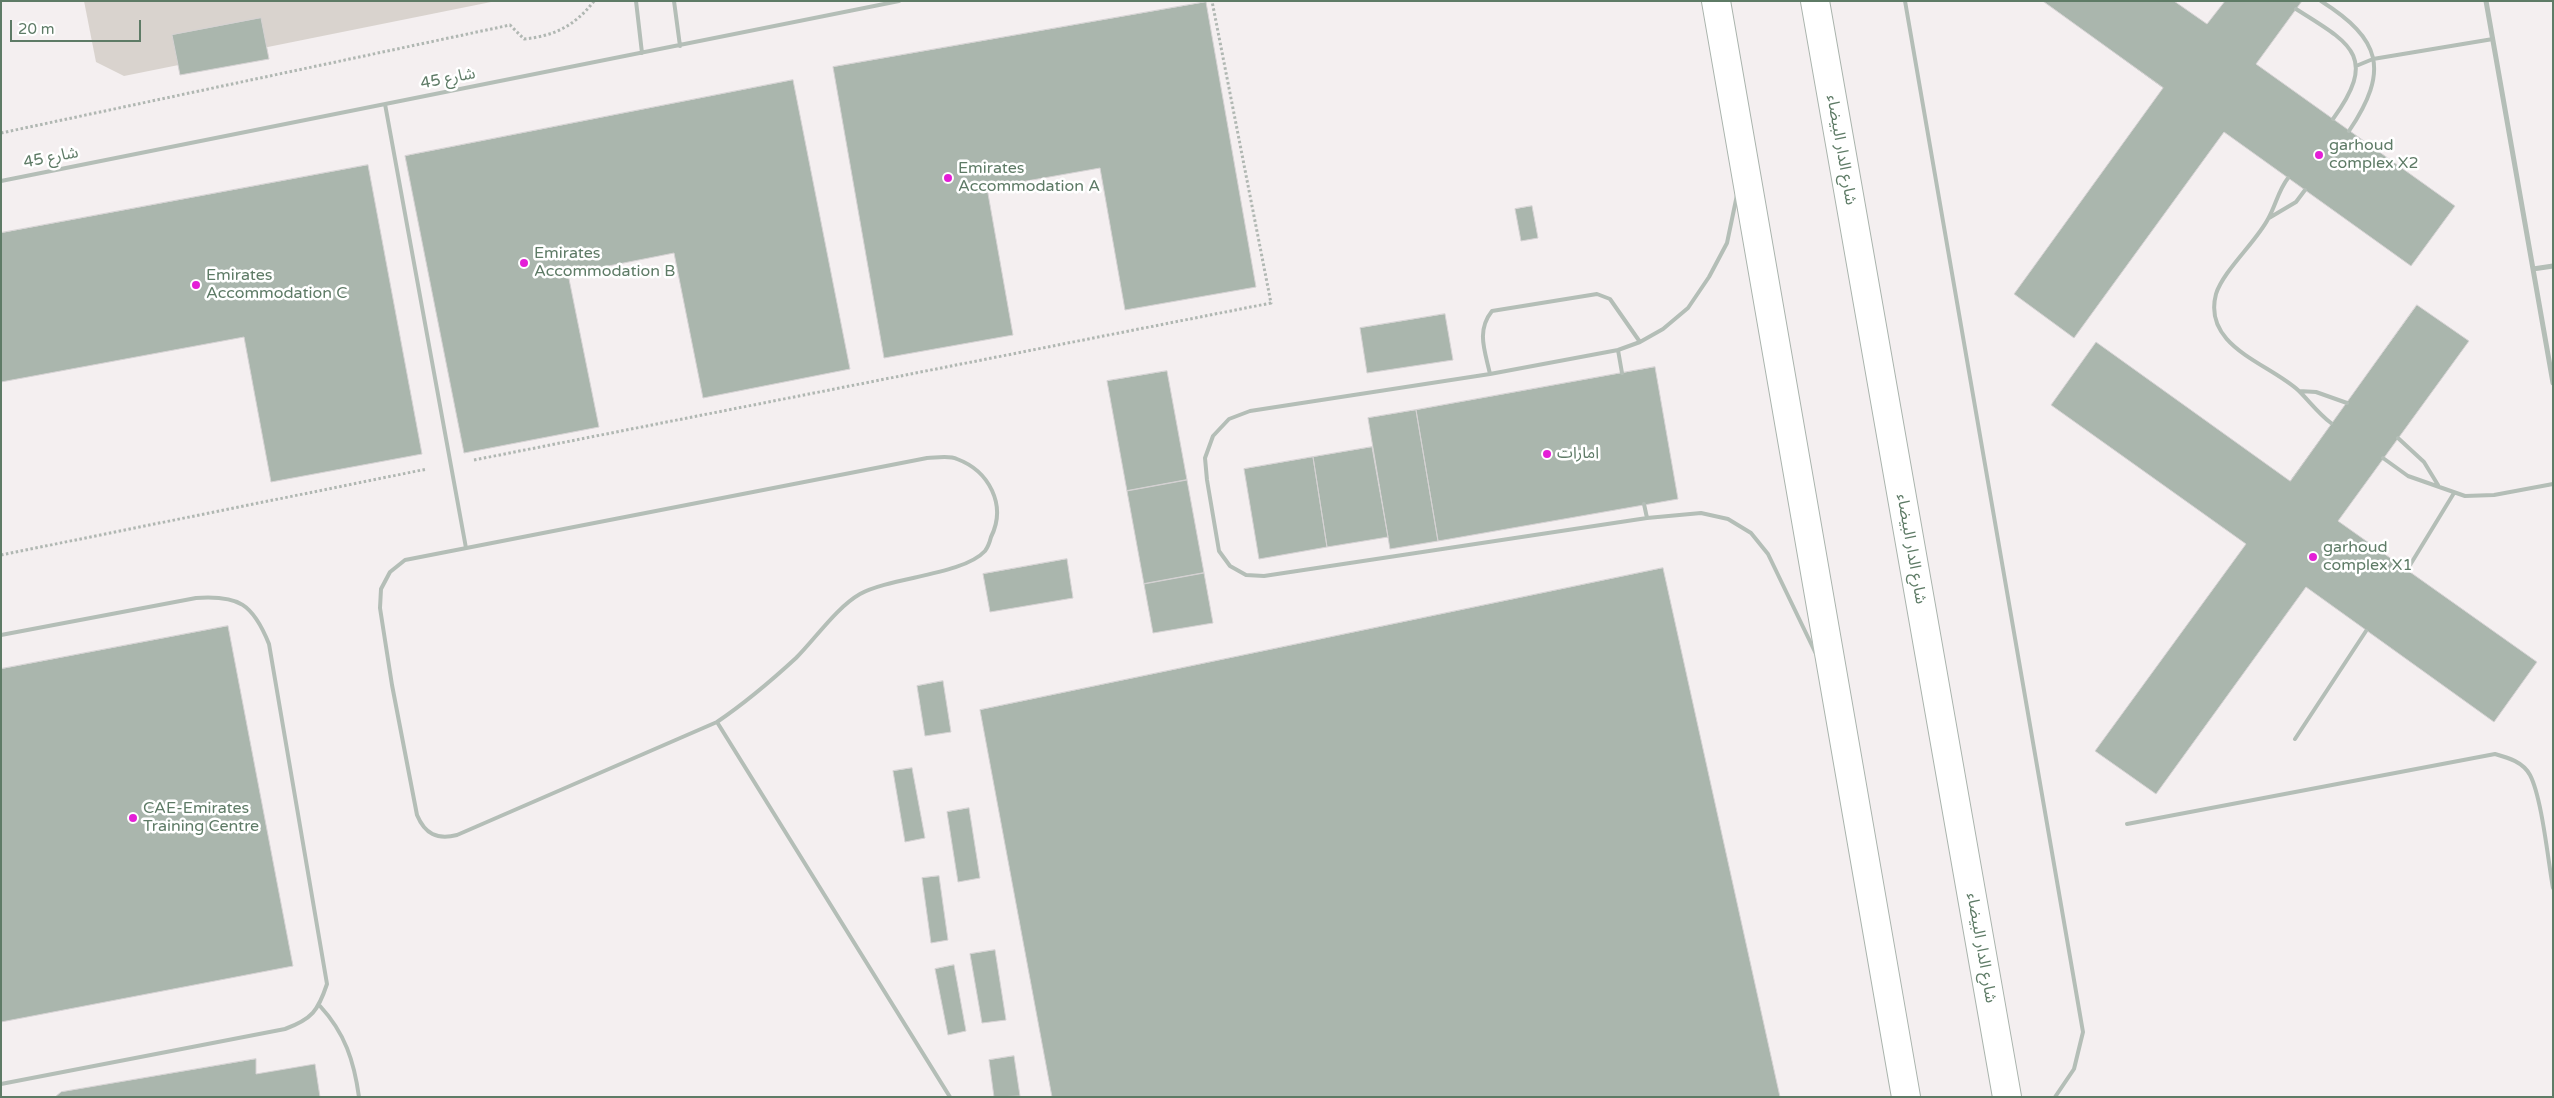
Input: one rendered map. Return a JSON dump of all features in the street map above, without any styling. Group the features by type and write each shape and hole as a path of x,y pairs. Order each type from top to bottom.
{"main road":[{"path":"1716,1 1742,170 1838,699 1906,1097"},
{"name":"شارع الدار البيضاء","path":"1815,1 2006,1097"}],"street":[{"path":"2486,1 2553,383"},
{"path":"2533,270 2553,266"}],"lane":[{"path":"636,1 642,53"},
{"path":"674,1 680,46"},
{"name":"شارع 45","path":"1,181 899,1"},
{"path":"1904,1 2082,1032 2074,1069 2055,1097"},
{"path":"2321,1 2353,24 2362,34 2373,59 2374,76 2370,93 2363,110 2349,130"},
{"path":"2296,9 2338,35 2352,54 2356,66 2353,90 2333,119"},
{"path":"2356,66 2373,59 2493,40"},
{"path":"385,104 466,548"},
{"path":"2288,178 2279,190 2269,218 2217,293 2214,314 2221,334 2237,349 2299,391 2318,414 2331,423"},
{"path":"1738,188 1726,243 1709,277 1688,308 1663,329 1640,342 1618,350 1490,374 1250,411 1229,419 1213,436 1205,458 1219,551 1230,566 1246,576 1264,576 1647,518 1701,513 1728,519 1751,533 1768,554 1821,664"},
{"path":"2269,218 2296,202 2305,190"},
{"path":"1490,374 1482,334 1484,321 1492,311 1597,294 1610,299 1640,342"},
{"path":"1618,350 1622,373"},
{"path":"2299,391 2316,392 2347,402"},
{"path":"2398,438 2424,462 2438,485"},
{"path":"927,458 955,458 981,472 996,496 997,525 985,551 960,565 859,594 826,624 796,657 739,707 717,722 457,836 445,838 432,835 422,827 417,815 392,685 380,608 381,589 390,572 405,560 466,548 927,458"},
{"path":"2383,458 2408,476 2438,485 2454,494 2476,497 2553,484"},
{"path":"2407,570 2454,494"},
{"path":"1644,504 1647,518"},
{"path":"1,635 196,598 221,596 243,604 260,622 269,644 327,984 320,1006 305,1022 285,1029 1,1084"},
{"path":"2295,739 2366,632"},
{"path":"1825,673 1838,699"},
{"path":"717,722 950,1097"},
{"path":"2127,824 2495,754 2515,760 2530,774 2536,794 2553,888"},
{"path":"320,1006 344,1038 352,1056 359,1097"}],"path":[{"path":"1,133 510,25 524,39 545,37 565,28 584,14 594,1"},
{"path":"1,555 1271,303 1212,1"}],"shaded area":[{"path":"84,1 496,1 124,76 96,62"}],"building":[{"name":"garhoud complex X2","path":"2043,1 2174,1 2207,24 2225,1 2302,1 2256,64 2455,206 2411,266 2224,132 2074,338 2014,294 2163,88"},
{"name":"Emirates Accommodation A","path":"1206,2 1256,287 1125,310 1100,168 987,188 1013,335 884,358 833,67"},
{"path":"261,18 269,59 180,75 172,35"},
{"name":"Emirates Accommodation B","path":"793,80 850,369 703,398 674,253 568,274 599,427 464,453 405,156"},
{"name":"Emirates Accommodation C","path":"368,165 422,454 271,482 244,337 1,382 1,233"},
{"path":"1532,206 1538,238 1521,241 1515,209"},
{"name":"garhoud complex X1","path":"2417,305 2469,341 2338,521 2537,662 2494,722 2306,587 2156,794 2095,751 2246,544 2051,405 2096,342 2290,481"},
{"path":"1445,314 1453,360 1367,373 1360,328"},
{"name":"امارات","path":"1655,367 1678,499 1438,541 1416,410"},
{"path":"1167,371 1187,480 1127,491 1107,381"},
{"path":"1416,410 1438,541 1390,549 1368,418"},
{"path":"1372,447 1388,537 1327,547 1313,457"},
{"path":"1313,457 1327,547 1259,559 1244,469"},
{"path":"1187,480 1204,573 1144,584 1127,491"},
{"path":"1067,559 1073,598 990,612 983,574"},
{"path":"1663,568 1780,1097 1052,1097 980,710"},
{"path":"1204,573 1213,623 1153,633 1144,584"},
{"name":"CAE-Emirates Training Centre","path":"228,626 293,966 1,1022 1,669"},
{"path":"943,681 951,732 925,736 917,686"},
{"path":"912,768 925,838 905,842 893,771"},
{"path":"969,808 980,878 958,882 947,812"},
{"path":"939,876 948,940 931,943 922,878"},
{"path":"995,950 1006,1020 982,1023 970,954"},
{"path":"954,965 966,1031 948,1035 935,969"},
{"path":"1014,1056 1020,1096 994,1097 989,1060"},
{"path":"256,1059 256,1074 315,1064 320,1097 55,1097 61,1092"}],"place":[{"name":"garhoud complex X2","path":"2319,155"},
{"name":"Emirates Accommodation A","path":"948,178"},
{"name":"Emirates Accommodation B","path":"524,263"},
{"name":"Emirates Accommodation C","path":"196,285"},
{"name":"امارات","path":"1547,454"},
{"name":"garhoud complex X1","path":"2313,557"},
{"name":"CAE-Emirates Training Centre","path":"133,818"}]}
